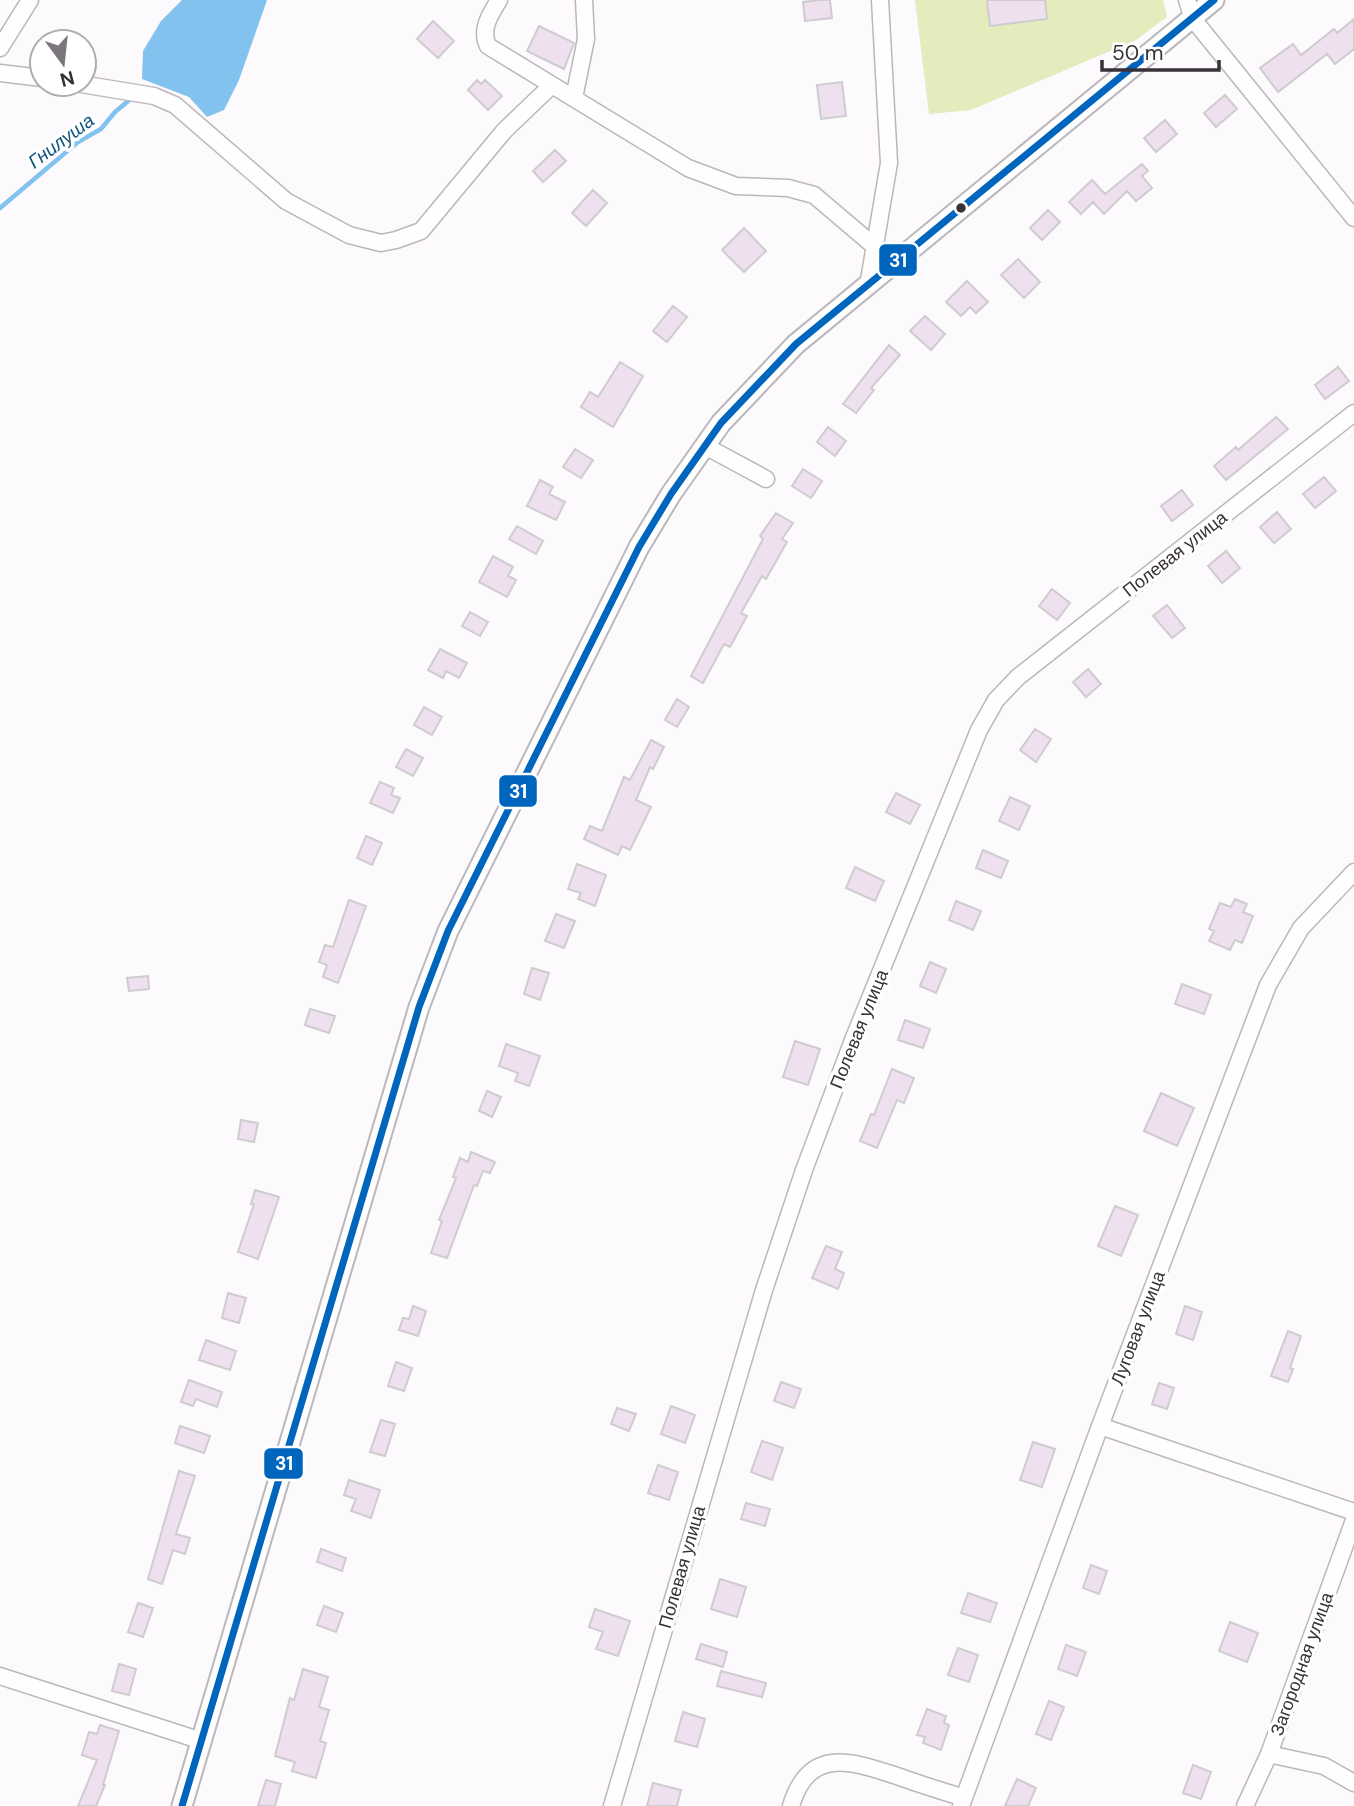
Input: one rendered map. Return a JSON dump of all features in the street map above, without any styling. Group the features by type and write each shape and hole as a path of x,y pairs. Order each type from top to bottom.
{"main road":[{"path":"183,1806 419,1007 448,931 639,547 671,494 721,423 796,344 868,286 1190,9 1213,0"}],"street":[{"path":"0,48 30,0"},
{"path":"499,0 488,19 484,37 488,46 688,168 736,186 788,188 814,195 874,246"},
{"path":"573,98 586,39 584,0"},
{"path":"868,286 889,163 880,0"},
{"path":"1190,9 1354,218"},
{"path":"0,72 28,76"},
{"path":"98,87 154,96 175,105 286,201 349,235 381,243 421,231 504,131 552,85"},
{"name":"Полевая улица","path":"612,1806 764,1290 804,1170 853,1040 979,730 996,700 1018,677 1354,413"},
{"path":"705,446 766,479"},
{"name":"Луговая улица","path":"962,1802 1100,1426 1268,985 1301,928 1354,872"},
{"path":"1100,1426 1354,1512"},
{"name":"Загородная улица","path":"1245,1806 1269,1754 1354,1520"},
{"path":"0,1676 202,1741"},
{"path":"1269,1754 1324,1766 1354,1783"},
{"path":"791,1806 795,1793 807,1774 826,1764 854,1762 962,1802"}],"green space":[{"path":"915,0 1163,0 1167,17 1136,40 971,110 929,114"}],"water":[{"path":"182,0 267,0 239,80 224,110 207,117 189,97 142,79 143,51 161,21"}],"building":[{"path":"830,0 832,18 805,21 803,2"},
{"path":"987,0 1045,0 1047,19 990,26"},
{"path":"1354,19 1354,49 1335,64 1327,54 1278,92 1260,68 1293,44 1301,55 1334,29 1337,33"},
{"path":"433,21 454,41 438,58 417,39"},
{"path":"539,26 574,43 564,69 527,51"},
{"path":"477,80 481,84 485,80 502,96 488,110 468,90"},
{"path":"842,82 846,116 821,119 817,85"},
{"path":"1225,95 1237,109 1216,127 1204,113"},
{"path":"1165,120 1177,134 1156,152 1144,138"},
{"path":"555,150 566,161 543,182 533,171"},
{"path":"1142,164 1148,171 1142,176 1152,188 1136,201 1127,191 1104,214 1093,202 1081,214 1069,202 1092,180 1105,194"},
{"path":"593,190 607,203 586,226 572,213"},
{"path":"1048,210 1060,222 1042,240 1030,228"},
{"path":"744,228 766,251 744,272 722,250"},
{"path":"1018,259 1040,282 1024,298 1001,275"},
{"path":"967,281 988,302 976,313 970,307 961,316 946,302"},
{"path":"673,306 687,317 667,342 653,331"},
{"path":"925,316 945,334 931,350 910,331"},
{"path":"889,345 900,355 871,388 874,390 856,413 843,404"},
{"path":"620,362 643,376 613,427 581,407 590,392 598,397"},
{"path":"1338,367 1349,381 1325,399 1315,385"},
{"path":"1276,417 1288,429 1226,480 1214,466 1236,447 1238,450"},
{"path":"828,427 846,441 835,456 817,442"},
{"path":"575,449 593,460 581,478 563,467"},
{"path":"803,469 822,481 811,498 792,486"},
{"path":"1324,477 1336,491 1315,508 1303,494"},
{"path":"540,480 553,487 549,494 565,502 556,520 527,506"},
{"path":"1182,490 1193,505 1172,521 1161,506"},
{"path":"1277,512 1291,529 1274,543 1260,527"},
{"path":"776,513 793,523 782,539 787,542 766,579 762,576 741,613 747,616 730,647 724,644 703,683 691,676 763,539 760,536"},
{"path":"517,526 543,541 536,554 509,539"},
{"path":"1226,551 1240,568 1222,583 1208,566"},
{"path":"493,556 513,567 508,576 516,580 507,597 479,582"},
{"path":"1052,589 1070,603 1057,620 1039,606"},
{"path":"1167,605 1185,628 1172,638 1153,616"},
{"path":"470,612 488,622 480,636 462,626"},
{"path":"440,649 467,663 459,678 446,671 443,678 428,670"},
{"path":"1088,669 1101,684 1086,697 1073,682"},
{"path":"677,699 689,707 677,727 665,720"},
{"path":"424,707 442,717 432,735 414,725"},
{"path":"1035,729 1051,739 1036,762 1020,750"},
{"path":"651,740 664,747 653,769 650,767 636,800 651,807 630,850 622,846 618,855 584,839 590,826 602,831 624,777 630,780"},
{"path":"406,749 423,758 413,776 396,767"},
{"path":"380,782 394,788 391,795 400,798 393,813 370,803"},
{"path":"896,793 920,805 910,824 886,812"},
{"path":"1010,797 1030,806 1019,830 999,821"},
{"path":"366,836 382,843 372,865 357,858"},
{"path":"983,850 1008,861 1001,878 976,868"},
{"path":"577,864 606,875 595,906 578,899 581,893 568,889"},
{"path":"855,867 884,881 875,901 846,888"},
{"path":"1235,899 1247,904 1243,912 1253,916 1242,943 1235,940 1230,950 1209,941 1214,931 1209,929 1220,903 1231,907"},
{"path":"349,900 366,906 338,983 323,977 327,965 319,962 325,945 333,947"},
{"path":"956,901 981,911 973,930 949,920"},
{"path":"556,914 575,921 564,948 545,941"},
{"path":"930,962 946,969 936,993 920,986"},
{"path":"532,968 549,973 540,1000 524,994"},
{"path":"148,976 149,989 129,991 127,978"},
{"path":"1182,984 1211,995 1204,1014 1175,1004"},
{"path":"310,1009 335,1016 329,1033 305,1025"},
{"path":"905,1020 930,1029 923,1048 898,1040"},
{"path":"795,1041 820,1049 808,1085 783,1077"},
{"path":"506,1044 540,1056 529,1086 515,1081 518,1073 499,1066"},
{"path":"892,1069 914,1078 904,1103 897,1100 877,1148 860,1141 871,1114 874,1115"},
{"path":"487,1091 501,1097 492,1117 479,1111"},
{"path":"1161,1093 1194,1108 1177,1146 1144,1131"},
{"path":"241,1120 258,1123 254,1142 238,1139"},
{"path":"471,1152 495,1162 490,1173 483,1171 477,1186 474,1185 447,1258 431,1253 460,1158 468,1162"},
{"path":"255,1190 279,1197 258,1259 238,1252 254,1204 251,1204"},
{"path":"1115,1206 1138,1215 1121,1256 1098,1246"},
{"path":"826,1246 842,1252 835,1269 844,1273 838,1289 812,1278"},
{"path":"228,1293 246,1298 239,1323 222,1318"},
{"path":"413,1306 426,1311 418,1336 399,1330 403,1318 409,1319"},
{"path":"1185,1306 1202,1312 1193,1340 1176,1334"},
{"path":"1288,1331 1301,1336 1288,1382 1271,1376"},
{"path":"206,1340 236,1351 230,1370 199,1360"},
{"path":"396,1362 412,1368 404,1391 388,1386"},
{"path":"189,1380 222,1392 217,1407 196,1399 193,1406 181,1402"},
{"path":"781,1382 801,1389 794,1408 774,1401"},
{"path":"1159,1383 1174,1388 1167,1409 1152,1404"},
{"path":"671,1406 695,1415 685,1443 661,1434"},
{"path":"617,1408 636,1414 629,1431 611,1424"},
{"path":"381,1420 395,1424 385,1456 370,1452"},
{"path":"180,1426 210,1436 204,1453 175,1443"},
{"path":"762,1441 783,1448 772,1480 751,1472"},
{"path":"1033,1442 1055,1449 1042,1487 1020,1480"},
{"path":"658,1465 678,1472 669,1500 648,1493"},
{"path":"179,1471 195,1476 176,1534 190,1538 185,1554 173,1550 162,1584 148,1579"},
{"path":"349,1480 380,1490 371,1518 351,1511 356,1499 344,1495"},
{"path":"746,1503 770,1509 765,1526 741,1519"},
{"path":"321,1549 346,1558 342,1571 317,1562"},
{"path":"1091,1565 1107,1571 1099,1594 1083,1588"},
{"path":"720,1579 746,1587 737,1617 711,1609"},
{"path":"968,1593 997,1603 990,1622 961,1613"},
{"path":"138,1603 153,1608 143,1637 128,1632"},
{"path":"324,1606 343,1613 336,1632 317,1625"},
{"path":"595,1609 630,1621 618,1656 596,1649 603,1632 589,1627"},
{"path":"1230,1622 1258,1633 1247,1662 1219,1651"},
{"path":"701,1644 727,1652 723,1667 696,1659"},
{"path":"1066,1645 1086,1652 1077,1676 1058,1669"},
{"path":"958,1648 978,1655 969,1682 948,1675"},
{"path":"119,1664 136,1669 129,1695 112,1691"},
{"path":"303,1669 328,1677 319,1707 329,1710 320,1741 326,1743 316,1778 292,1771 295,1762 275,1756 290,1698 294,1700"},
{"path":"721,1671 766,1683 762,1697 717,1686"},
{"path":"1049,1701 1064,1707 1051,1740 1036,1734"},
{"path":"927,1709 946,1716 944,1723 949,1725 941,1750 923,1743 925,1737 917,1735"},
{"path":"683,1712 705,1719 697,1747 675,1741"},
{"path":"100,1725 119,1731 105,1785 96,1806 78,1806 97,1760 82,1755 89,1732 97,1734"},
{"path":"1193,1765 1211,1772 1201,1799 1183,1793"},
{"path":"1017,1779 1036,1788 1028,1806 1005,1806"},
{"path":"266,1780 281,1784 275,1806 258,1806"},
{"path":"653,1783 681,1790 677,1806 647,1806"}],"waterway":[{"name":"Гнилуша","path":"0,208 78,142 101,129 115,112 133,97"}],"transit line":[{"name":"31","path":"182,1806 419,1007 448,931 639,547 671,494 721,423 796,344 1214,0"}]}
